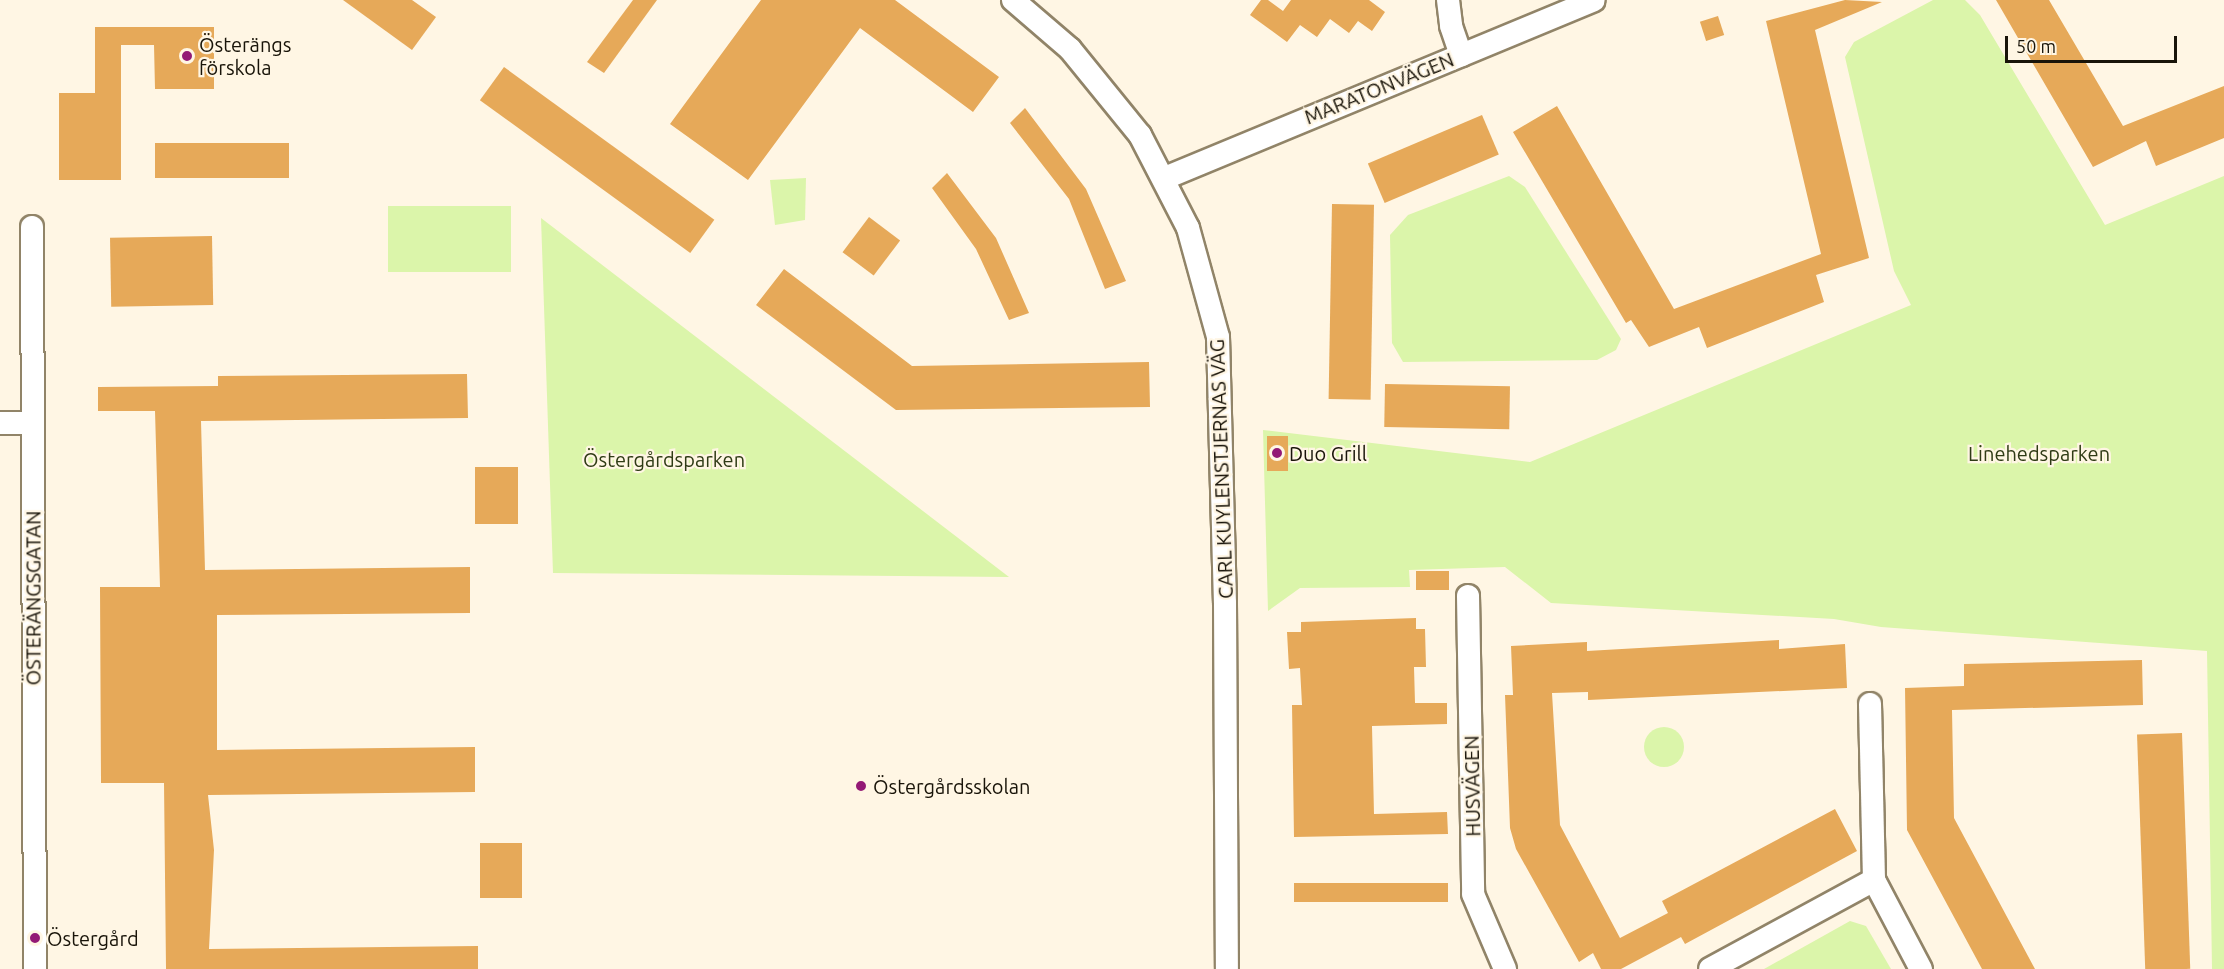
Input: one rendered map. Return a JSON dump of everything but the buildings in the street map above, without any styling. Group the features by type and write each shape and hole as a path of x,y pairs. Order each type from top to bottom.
{"street":[{"name":"CARL KUYLENSTJERNAS VÄG","path":"1012,0 1070,49 1103,85 1164,178 1188,228 1218,337 1225,613 1227,969"},
{"path":"1448,0 1451,26 1461,55"},
{"name":"MARATONVÄGEN","path":"1164,178 1594,0"},
{"name":"ÖSTERÄNGSGATAN","path":"32,227 35,969"},
{"path":"0,423 33,423"},
{"name":"HUSVÄGEN","path":"1468,596 1473,894 1505,969"},
{"path":"1870,704 1874,880 1921,969"},
{"path":"1710,969 1874,880"}],"green space":[{"name":"Linehedsparken","path":"1933,0 1965,0 1980,15 2105,225 2224,176 2224,969 2212,969 2207,651 1881,627 1834,619 1551,603 1505,567 1409,570 1410,587 1300,588 1268,611 1263,430 1530,462 1911,305 1894,271 1845,57 1854,42"},
{"path":"1509,176 1525,187 1621,339 1616,350 1597,360 1403,362 1392,343 1390,235 1408,215"},
{"path":"806,178 805,220 775,225 770,180"},
{"path":"388,206 511,206 511,272 388,272"},
{"name":"Östergårdsparken","path":"541,218 1009,577 553,573"},
{"path":"1664,727 1672,728 1678,733 1683,739 1683,755 1678,761 1672,766 1664,767 1656,766 1650,761 1645,755 1644,747 1645,739 1650,733 1656,728"},
{"path":"1850,921 1866,926 1891,969 1764,969"}],"place":[{"name":"Österängs förskola","path":"187,56"},
{"name":"Duo Grill","path":"1277,453"},
{"name":"Östergårdsskolan","path":"861,786"},
{"name":"Östergård","path":"35,938"}]}
